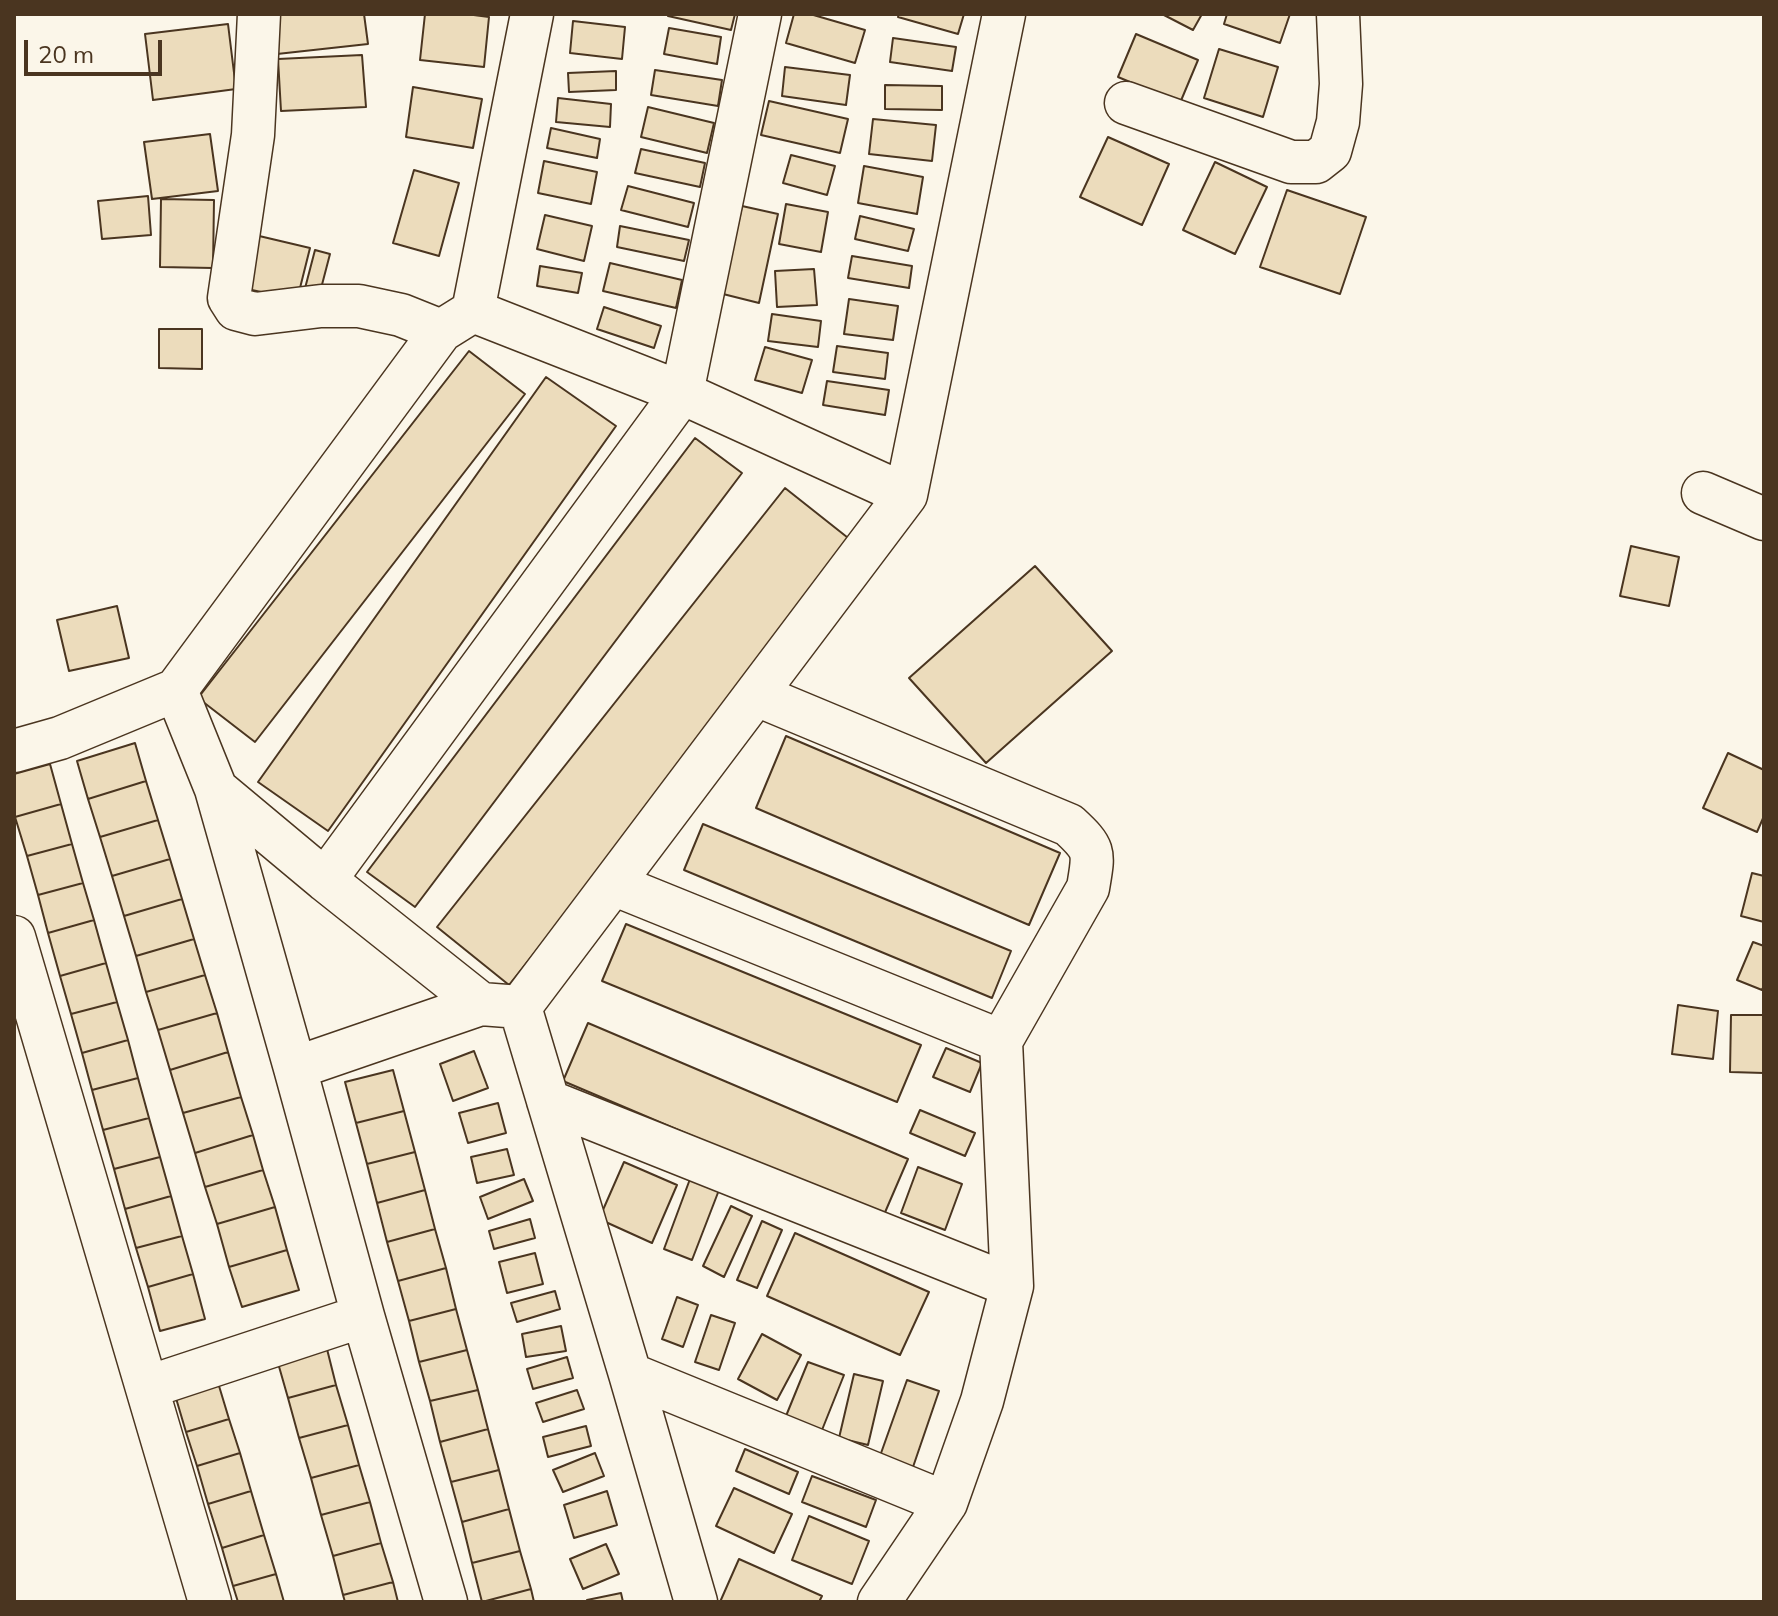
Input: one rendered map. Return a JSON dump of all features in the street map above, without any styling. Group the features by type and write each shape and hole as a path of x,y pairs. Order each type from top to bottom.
{"street":[{"path":"259,14 253,135 229,298 236,309 255,314 321,306 359,306 401,315 457,321 682,393 906,495"},
{"path":"14,751 60,738 176,690 457,321 532,14"},
{"path":"325,880 682,393 760,14"},
{"path":"295,1068 500,1006 613,884 906,495 1004,14"},
{"path":"1126,103 1291,162 1316,162 1330,151 1338,122 1341,84 1338,14"},
{"path":"1703,493 1764,519"},
{"path":"176,690 216,789 446,1602"},
{"path":"757,695 1069,825 1091,849 1088,888 1001,1041 1012,1286 982,1401 946,1503 879,1602"},
{"path":"216,789 325,880 500,1006 548,1101 696,1602"},
{"path":"613,884 1001,1041"},
{"path":"14,937 210,1602"},
{"path":"548,1101 1012,1286"},
{"path":"148,1387 363,1316"},
{"path":"630,1374 946,1503"}],"building":[{"path":"272,14 364,14 368,44 277,54"},
{"path":"425,14 489,17 484,67 420,60"},
{"path":"668,14 735,14 731,30"},
{"path":"794,14 810,14 865,30 855,63 786,43"},
{"path":"899,14 964,14 958,34 898,17"},
{"path":"1162,14 1202,14 1193,30"},
{"path":"1227,14 1290,14 1280,43 1224,24"},
{"path":"573,21 625,27 622,59 570,53"},
{"path":"228,24 236,89 153,100 145,34"},
{"path":"669,28 721,37 717,64 664,54"},
{"path":"1136,34 1198,60 1180,103 1118,77"},
{"path":"893,38 956,47 952,71 890,62"},
{"path":"1219,49 1278,67 1263,117 1204,98"},
{"path":"362,55 366,107 281,111 278,59"},
{"path":"785,67 850,75 846,105 782,96"},
{"path":"655,70 722,80 718,106 651,95"},
{"path":"616,71 616,90 569,92 568,73"},
{"path":"885,85 942,86 942,110 885,109"},
{"path":"413,87 482,99 473,148 406,137"},
{"path":"558,98 611,104 610,127 556,122"},
{"path":"769,101 848,119 840,153 761,135"},
{"path":"648,107 714,123 707,153 641,137"},
{"path":"873,119 936,125 932,161 869,154"},
{"path":"551,128 600,139 597,158 547,148"},
{"path":"210,134 218,191 152,199 144,142"},
{"path":"1108,137 1169,164 1142,225 1080,197"},
{"path":"641,149 705,163 700,187 635,173"},
{"path":"791,155 835,166 827,195 783,183"},
{"path":"544,161 597,172 591,204 538,193"},
{"path":"1215,162 1267,187 1235,254 1183,230"},
{"path":"864,166 923,177 917,214 858,203"},
{"path":"414,170 459,183 439,256 393,243"},
{"path":"628,186 694,203 688,227 621,210"},
{"path":"1287,190 1366,217 1340,294 1260,267"},
{"path":"148,196 151,235 102,239 98,201"},
{"path":"161,199 214,200 213,268 160,267"},
{"path":"786,204 828,212 821,252 779,244"},
{"path":"742,206 778,214 759,303 723,294"},
{"path":"545,215 592,226 584,261 537,249"},
{"path":"860,216 914,229 908,251 855,239"},
{"path":"620,226 689,240 684,261 617,247"},
{"path":"255,235 310,248 297,300 243,288"},
{"path":"315,250 330,254 318,300 303,296"},
{"path":"852,256 912,266 909,288 848,278"},
{"path":"610,263 682,280 676,308 603,291"},
{"path":"540,266 582,273 578,293 537,286"},
{"path":"814,269 817,305 777,307 775,271"},
{"path":"849,299 898,306 893,340 844,334"},
{"path":"604,307 661,326 654,348 597,329"},
{"path":"772,314 821,321 818,347 768,341"},
{"path":"159,329 202,329 202,369 159,368"},
{"path":"837,346 888,353 885,379 833,372"},
{"path":"765,347 812,360 802,393 755,380"},
{"path":"469,351 525,394 255,742 198,698"},
{"path":"546,377 616,426 328,831 258,782"},
{"path":"827,381 889,390 885,415 823,405"},
{"path":"695,438 742,473 415,907 367,872"},
{"path":"785,488 857,545 509,985 437,927"},
{"path":"1631,546 1679,557 1669,606 1620,596"},
{"path":"1035,566 1112,651 986,763 909,678"},
{"path":"117,606 129,658 69,671 57,620"},
{"path":"786,736 1060,853 1029,925 756,808"},
{"path":"135,743 146,781 88,799 77,761"},
{"path":"1728,753 1764,770 1764,816 1757,832 1703,808"},
{"path":"50,764 61,804 15,817 14,774"},
{"path":"146,781 158,820 100,837 88,799"},
{"path":"61,804 72,844 27,856 15,817"},
{"path":"158,820 170,859 112,876 100,837"},
{"path":"703,824 1011,951 992,998 684,870"},
{"path":"72,844 83,883 38,895 27,856"},
{"path":"170,859 182,899 124,916 112,876"},
{"path":"1752,873 1764,876 1764,922 1741,916"},
{"path":"83,883 94,920 48,933 38,895"},
{"path":"182,899 194,939 136,956 124,916"},
{"path":"94,920 106,963 60,976 48,933"},
{"path":"626,924 921,1045 897,1102 602,981"},
{"path":"194,939 205,975 146,992 136,956"},
{"path":"1753,942 1764,946 1762,990 1737,980"},
{"path":"106,963 117,1002 71,1014 60,976"},
{"path":"205,975 217,1013 158,1030 146,992"},
{"path":"117,1002 128,1040 82,1053 71,1014"},
{"path":"1678,1005 1718,1011 1713,1059 1672,1054"},
{"path":"217,1013 228,1052 170,1070 158,1030"},
{"path":"1731,1015 1764,1015 1764,1073 1730,1072"},
{"path":"588,1023 908,1159 883,1217 563,1081"},
{"path":"128,1040 138,1078 92,1090 82,1053"},
{"path":"946,1048 982,1063 970,1092 933,1077"},
{"path":"474,1051 488,1088 453,1101 440,1064"},
{"path":"228,1052 241,1097 183,1113 170,1070"},
{"path":"393,1070 404,1111 356,1123 345,1082"},
{"path":"138,1078 149,1118 103,1130 92,1090"},
{"path":"241,1097 253,1135 195,1153 183,1113"},
{"path":"498,1103 506,1133 468,1143 459,1113"},
{"path":"920,1110 975,1133 965,1156 910,1133"},
{"path":"404,1111 415,1152 367,1164 356,1123"},
{"path":"149,1118 160,1157 114,1169 103,1130"},
{"path":"253,1135 263,1170 205,1187 195,1153"},
{"path":"507,1149 514,1175 477,1183 471,1157"},
{"path":"415,1152 425,1190 377,1203 367,1164"},
{"path":"160,1157 171,1196 125,1209 114,1169"},
{"path":"624,1162 677,1185 652,1243 599,1219"},
{"path":"918,1167 962,1184 945,1230 901,1213"},
{"path":"263,1170 275,1207 217,1224 205,1187"},
{"path":"524,1179 533,1201 488,1219 480,1197"},
{"path":"690,1179 719,1190 692,1260 664,1249"},
{"path":"425,1190 435,1229 387,1242 377,1203"},
{"path":"171,1196 182,1236 136,1248 125,1209"},
{"path":"731,1206 752,1216 724,1277 703,1266"},
{"path":"275,1207 287,1250 229,1267 217,1224"},
{"path":"530,1219 535,1238 494,1249 489,1231"},
{"path":"762,1221 782,1230 757,1288 737,1280"},
{"path":"435,1229 446,1268 398,1281 387,1242"},
{"path":"795,1233 929,1292 900,1355 767,1296"},
{"path":"182,1236 193,1274 148,1287 136,1248"},
{"path":"287,1250 299,1290 242,1307 229,1267"},
{"path":"535,1253 543,1284 507,1293 499,1262"},
{"path":"446,1268 456,1309 409,1321 398,1281"},
{"path":"193,1274 205,1319 160,1331 148,1287"},
{"path":"555,1291 560,1309 517,1322 511,1303"},
{"path":"677,1297 698,1305 683,1347 662,1339"},
{"path":"456,1309 467,1350 419,1362 409,1321"},
{"path":"711,1315 735,1323 719,1370 695,1362"},
{"path":"561,1326 566,1351 526,1357 522,1334"},
{"path":"762,1334 801,1355 777,1400 738,1379"},
{"path":"327,1349 336,1385 288,1398 278,1363"},
{"path":"467,1350 478,1390 430,1401 419,1362"},
{"path":"567,1357 573,1378 533,1389 527,1369"},
{"path":"808,1362 844,1375 822,1430 786,1416"},
{"path":"854,1374 883,1381 868,1445 839,1438"},
{"path":"216,1376 229,1419 186,1432 173,1388"},
{"path":"907,1380 939,1391 913,1467 880,1456"},
{"path":"336,1385 348,1425 299,1438 288,1398"},
{"path":"478,1390 488,1429 440,1442 430,1401"},
{"path":"577,1390 584,1409 543,1422 536,1403"},
{"path":"229,1419 240,1453 197,1466 186,1432"},
{"path":"348,1425 359,1465 311,1478 299,1438"},
{"path":"586,1426 591,1446 548,1457 543,1437"},
{"path":"488,1429 499,1470 451,1482 440,1442"},
{"path":"745,1449 798,1472 789,1494 736,1471"},
{"path":"240,1453 251,1491 208,1504 197,1466"},
{"path":"595,1453 604,1476 563,1492 553,1470"},
{"path":"359,1465 370,1502 321,1515 311,1478"},
{"path":"499,1470 509,1509 462,1522 451,1482"},
{"path":"812,1476 876,1500 866,1527 802,1502"},
{"path":"734,1488 792,1514 774,1553 716,1526"},
{"path":"251,1491 264,1535 222,1548 208,1504"},
{"path":"607,1491 617,1525 574,1538 564,1505"},
{"path":"370,1502 381,1543 333,1556 321,1515"},
{"path":"509,1509 520,1551 472,1563 462,1522"},
{"path":"809,1516 869,1541 852,1584 792,1560"},
{"path":"264,1535 276,1574 233,1586 222,1548"},
{"path":"381,1543 393,1582 343,1595 333,1556"},
{"path":"606,1544 619,1574 583,1589 570,1559"},
{"path":"520,1551 531,1589 482,1602 472,1563"},
{"path":"739,1559 822,1596 819,1602 720,1602"},
{"path":"276,1574 284,1602 238,1602 233,1586"},
{"path":"393,1582 398,1602 345,1602 343,1595"},
{"path":"531,1589 534,1602 482,1602"},
{"path":"621,1593 623,1602 587,1602 587,1600"}]}
